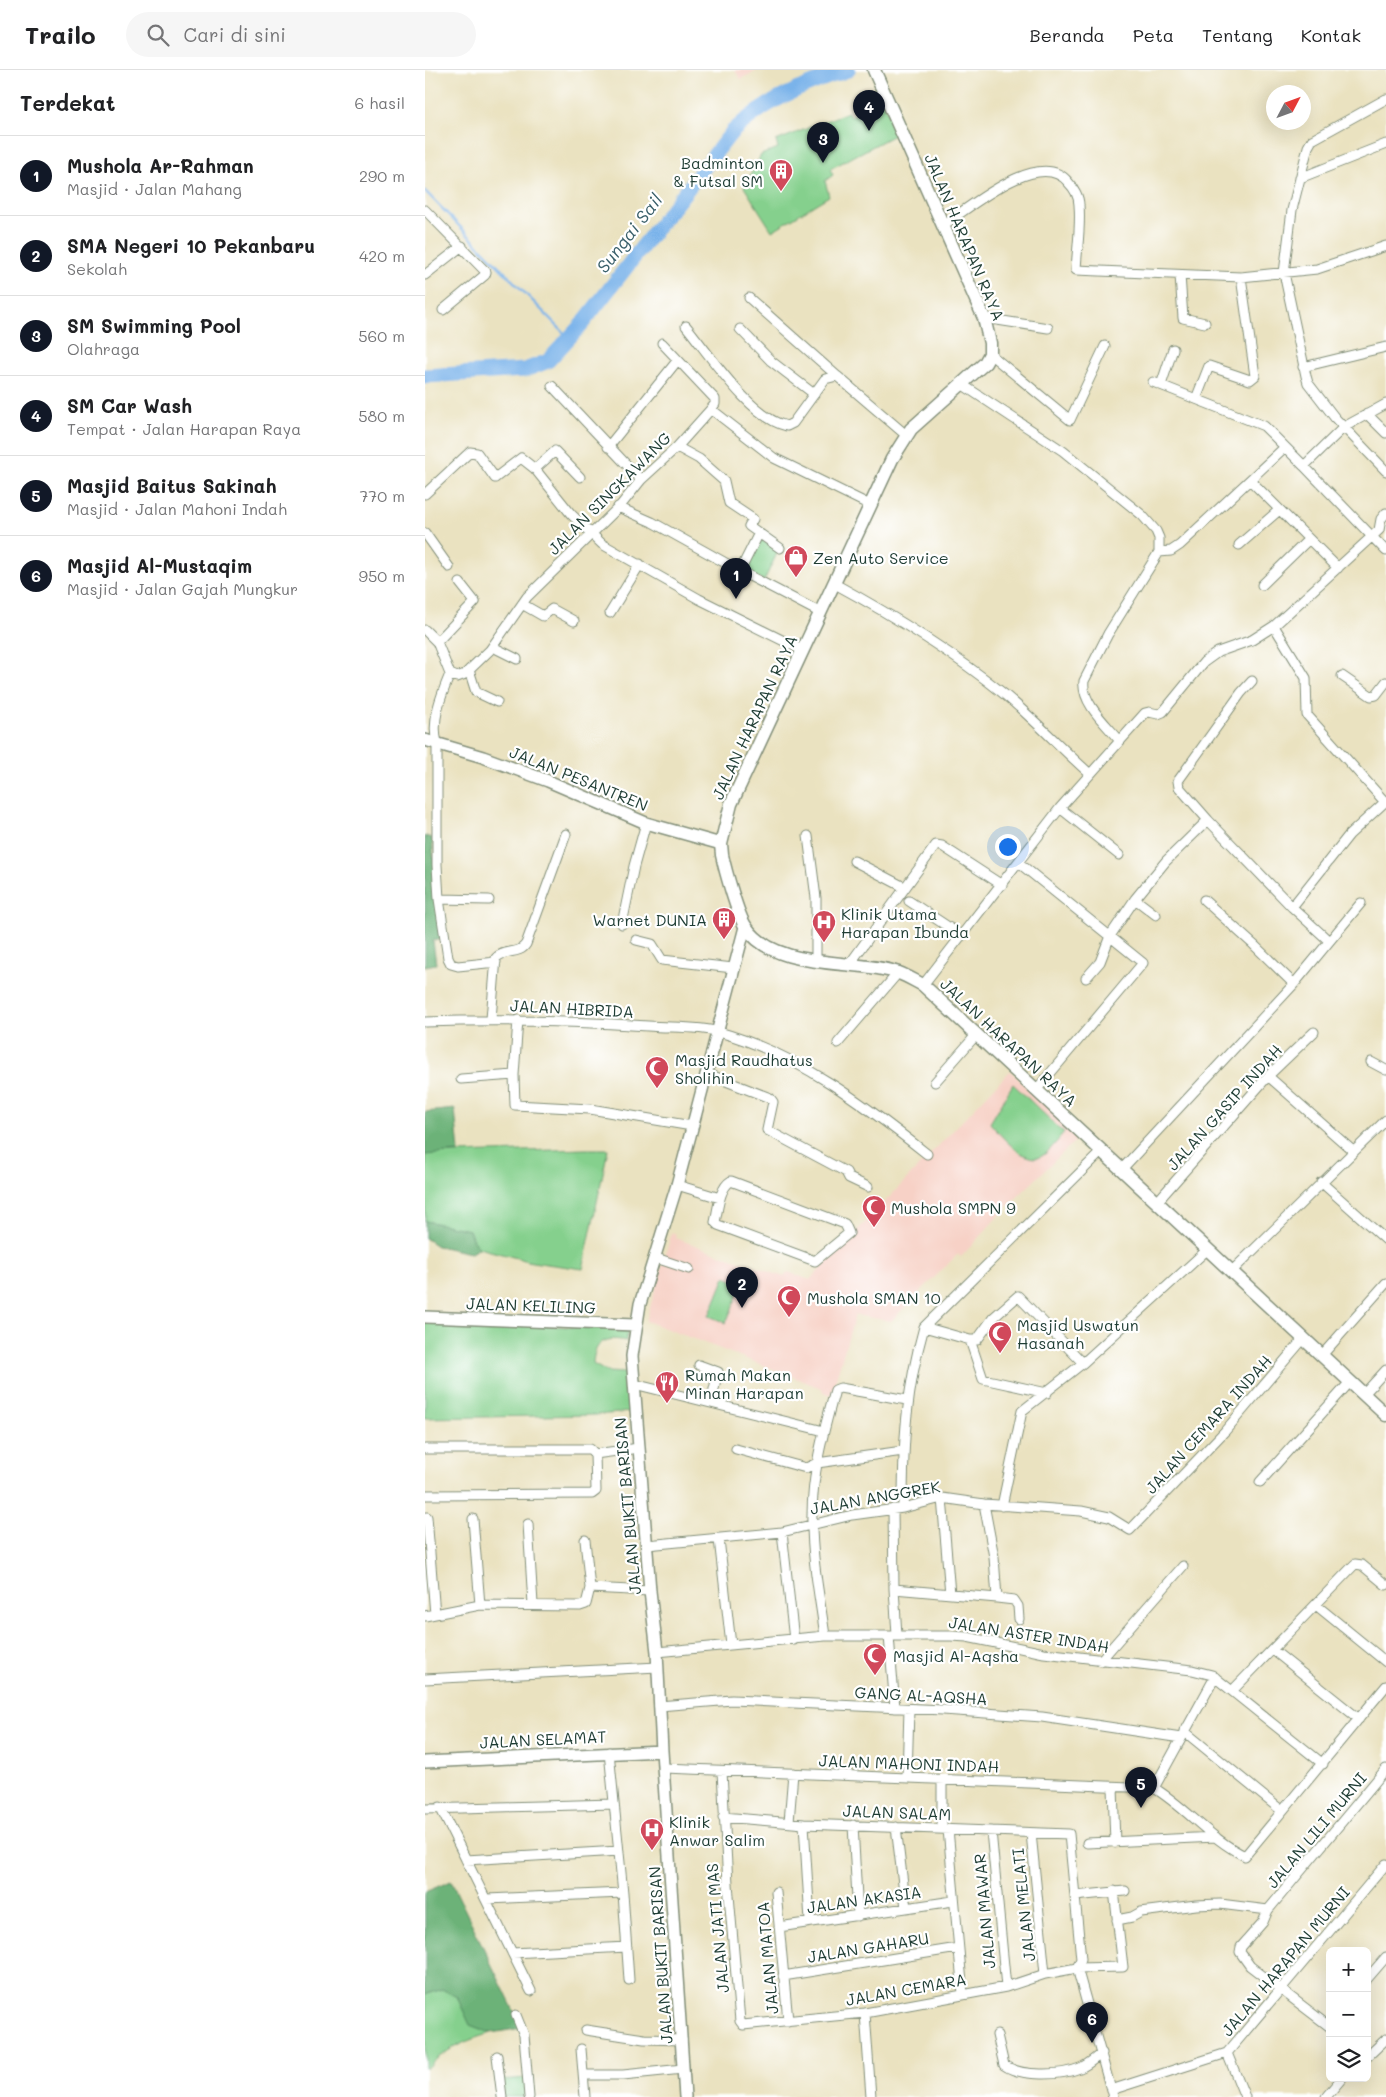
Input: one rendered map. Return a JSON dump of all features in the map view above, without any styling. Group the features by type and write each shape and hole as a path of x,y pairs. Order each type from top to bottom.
{"main road":[{"name":"JALAN HARAPAN RAYA","path":"874,70 984,318 989,335 990,354 981,368 906,435 870,505 835,584 802,650 731,804 721,844 724,866 745,927 782,954 816,961 898,972 923,985 1323,1354 1386,1415"},
{"name":"JALAN PESANTREN","path":"425,740 483,757 548,781 646,823 721,844"},
{"name":"JALAN BUKIT BARISAN","path":"685,2097 657,1652 650,1591 631,1356 635,1324 656,1258 708,1074 733,968 745,927"},
{"name":"JALAN KELILING","path":"425,1317 635,1324"},
{"name":"JALAN SELAMAT","path":"425,1762 662,1751"}],"street":[{"path":"1386,99 1312,140 1291,210 1284,273 1308,383 1344,428 1386,471"},
{"path":"1300,178 1386,144"},
{"path":"942,226 1020,175 1045,170 1067,179 1075,190 1079,204 1077,270 1241,277 1317,269 1386,246"},
{"path":"425,210 484,269 485,275 443,310"},
{"path":"425,225 433,218"},
{"path":"425,275 462,246"},
{"path":"1180,275 1183,318 1205,323"},
{"path":"1196,399 1209,366 1250,380 1255,376 1241,277"},
{"path":"749,298 906,435"},
{"path":"984,318 1048,328"},
{"path":"686,326 755,410 781,425 787,426 799,418 825,379 837,376"},
{"path":"740,329 771,361 814,394"},
{"path":"662,343 715,399 715,404 711,409 774,458 870,505"},
{"path":"990,354 1070,420 1105,346"},
{"path":"1303,367 1386,348"},
{"path":"1173,349 1157,384 1264,426 1386,551"},
{"path":"608,447 677,361"},
{"path":"963,385 1063,451 1143,515 1156,531 1159,538 1159,552 1108,634 1084,681 1083,687 1088,700 1120,741"},
{"path":"552,386 641,480"},
{"path":"1304,466 1344,428 1386,404"},
{"name":"JALAN SINGKAWANG","path":"469,670 493,647 522,604 618,507 641,480 677,447 711,409"},
{"path":"1367,414 1386,434"},
{"path":"677,447 699,459 723,481 729,502 753,519 749,526 780,548"},
{"path":"1159,552 1171,551 1180,545 1285,447"},
{"path":"425,494 438,484 467,454 473,451 495,478 521,458 535,469 591,535 615,552 640,564 699,599 802,650"},
{"path":"535,469 555,451 580,477"},
{"path":"1250,480 1278,511 1338,568"},
{"path":"618,507 652,522 821,613"},
{"path":"1239,545 1278,511"},
{"path":"923,985 1002,886 1060,808 1145,713 1158,714 1163,712 1212,656 1252,640 1274,626 1380,529 1381,519 1386,513"},
{"path":"425,533 449,567"},
{"path":"740,571 759,533"},
{"path":"1263,585 1308,540"},
{"path":"610,613 640,564"},
{"path":"437,642 475,603 460,583"},
{"path":"835,584 879,608 952,655 1002,692 1090,774"},
{"path":"522,604 543,616 552,608 574,621"},
{"path":"1274,626 1307,678 1307,716 1385,802 1349,835 1292,907"},
{"path":"425,630 437,642 450,674 441,698 434,731 437,743 435,836 439,899 451,964 458,966 496,962"},
{"path":"493,647 517,659"},
{"path":"450,674 462,676 469,670 476,692 497,702"},
{"path":"1342,676 1371,696 1377,696 1386,682"},
{"path":"1252,681 1241,693 1178,781 1179,787 1208,820 1292,907 1329,941"},
{"path":"1060,808 1119,855"},
{"path":"1086,978 1101,962 1110,936 1135,899 1165,862 1208,820"},
{"path":"622,924 634,866 646,823"},
{"path":"491,1019 496,962 499,954 521,950 527,944 566,834"},
{"path":"808,836 816,898 816,961"},
{"path":"849,965 904,887 939,844 1002,886"},
{"path":"854,861 904,887"},
{"path":"1019,863 1141,960 1143,966 1037,1090"},
{"path":"439,899 489,900"},
{"path":"1135,899 1156,915"},
{"path":"1204,900 1294,984"},
{"path":"909,901 962,936"},
{"path":"1122,1170 1294,984 1361,903"},
{"path":"636,940 652,944 663,960 733,968"},
{"path":"838,1044 898,972"},
{"name":"JALAN HIBRIDA","path":"425,1022 491,1019 565,1020 718,1032 779,1054 812,1073 880,1117 927,1154"},
{"path":"518,1020 514,1075 515,1105 590,1109 692,1126"},
{"name":"JALAN GASIP INDAH","path":"1157,1202 1268,1076 1314,1032"},
{"path":"935,1082 977,1034"},
{"path":"1371,1062 1386,1070"},
{"path":"708,1074 770,1098 773,1102 767,1130 846,1172 849,1178 868,1186"},
{"path":"461,1079 514,1075"},
{"path":"1268,1076 1353,1151"},
{"path":"1232,1272 1321,1182 1386,1120"},
{"path":"903,1508 903,1451 907,1400 924,1327 1102,1151"},
{"path":"731,1181 845,1224 849,1233 815,1261 717,1224 715,1222 720,1198 726,1184 731,1181"},
{"path":"1321,1182 1386,1240"},
{"path":"677,1185 720,1198"},
{"path":"1002,1506 1021,1414 1083,1363 1208,1249"},
{"path":"656,1258 689,1269"},
{"path":"1323,1354 1386,1283"},
{"path":"924,1327 970,1340 977,1340 993,1318 1018,1296 1083,1363"},
{"name":"JALAN CEMARA INDAH","path":"1134,1529 1225,1431 1304,1338"},
{"path":"970,1340 983,1380 1047,1393"},
{"path":"699,1365 718,1372 711,1402"},
{"path":"1364,1394 1386,1370"},
{"path":"1260,1482 1350,1382"},
{"path":"633,1384 824,1431"},
{"path":"825,1636 812,1523 817,1463 835,1390 838,1388 907,1400"},
{"path":"595,1454 639,1448"},
{"path":"425,1449 591,1449 595,1454 596,1491 592,1494 425,1495"},
{"path":"736,1449 806,1468 817,1463 903,1451"},
{"path":"942,1498 950,1594"},
{"name":"JALAN ANGGREK","path":"647,1546 781,1532 812,1523 903,1508 942,1498 1002,1506 1081,1511 1105,1516 1127,1530 1134,1529"},
{"path":"984,1504 994,1558 997,1598"},
{"path":"893,1509 895,1708"},
{"path":"427,1517 430,1615 480,1604 580,1606 586,1604 590,1588 585,1540"},
{"path":"473,1518 480,1604"},
{"path":"528,1524 533,1604"},
{"path":"781,1532 794,1640"},
{"path":"719,1539 731,1644"},
{"path":"1232,1690 1357,1563 1386,1585"},
{"path":"1100,1660 1183,1566"},
{"path":"590,1588 650,1591"},
{"path":"894,1589 1014,1600 1018,1606 1019,1619"},
{"path":"1316,1605 1386,1662"},
{"name":"JALAN ASTER INDAH","path":"657,1652 825,1636 967,1637 1044,1653 1192,1670 1215,1677"},
{"path":"1273,1650 1359,1719"},
{"path":"425,1679 658,1667"},
{"path":"1323,1764 1215,1677 1154,1788 1175,1801 1216,1837 1246,1855 1323,1764 1386,1686"},
{"name":"GANG AL-AQSHA","path":"659,1706 732,1700 895,1708 1042,1718 1183,1734"},
{"path":"907,1777 909,1709"},
{"path":"1183,1734 1283,1812"},
{"path":"609,1752 623,1893 629,1980"},
{"name":"JALAN MAHONI INDAH","path":"664,1768 1154,1788"},
{"name":"JALAN LILI MURNI","path":"1281,1991 1250,1966 1240,1952 1241,1948 1263,1922 1268,1910 1386,1769"},
{"name":"JALAN JATI MAS","path":"722,1771 723,1817 740,2021"},
{"path":"789,1822 793,1773"},
{"path":"942,1780 945,1829 963,1994"},
{"path":"1113,1787 1115,1843"},
{"path":"425,1809 439,1807 614,1804"},
{"path":"439,1807 487,1899 531,1991"},
{"name":"JALAN SALAM","path":"723,1817 804,1824 1069,1834 1075,1896"},
{"path":"804,1824 811,1921"},
{"path":"853,1825 859,1916"},
{"path":"896,1827 906,1908"},
{"name":"JALAN MAWAR","path":"991,1831 1006,1987"},
{"name":"JALAN MELATI","path":"1031,1833 1045,1974"},
{"path":"1087,1843 1216,1837"},
{"path":"466,1860 619,1852"},
{"name":"JALAN HARAPAN MURNI","path":"1112,2093 1227,2053 1386,1864"},
{"path":"1112,2093 1077,1968 1081,1959 1075,1896 1125,1890"},
{"path":"1114,1891 1117,1920"},
{"name":"JALAN MATOA","path":"777,1892 788,2021"},
{"path":"487,1899 623,1893"},
{"name":"JALAN AKASIA","path":"779,1927 953,1901"},
{"name":"JALAN LILI MURNI","path":"1117,1920 1132,1917 1141,1912 1196,1905 1221,1904 1262,1911 1268,1910"},
{"name":"JALAN CEMARA","path":"740,2021 743,2025 865,2013 1006,1987 1045,1974 1077,1968 1123,1967 1117,1920"},
{"path":"512,1953 627,1947"},
{"name":"JALAN GAHARU","path":"783,1976 957,1948"},
{"path":"1371,1974 1386,1957"},
{"path":"1281,1991 1326,2023"},
{"path":"865,2013 871,2097"},
{"path":"516,2015 524,2035 529,2097"},
{"path":"587,2030 644,2038 682,2040"},
{"path":"997,2035 1004,2065 1013,2071 1045,2073 1079,2069 1102,2053"},
{"path":"1371,2053 1386,2039"},
{"path":"581,2050 585,2075 585,2097"},
{"path":"1227,2053 1245,2097"},
{"path":"497,2056 502,2097"},
{"path":"585,2075 623,2075 683,2069"},
{"path":"1326,2097 1339,2082"}],"shaded area":[{"path":"735,70 759,70 740,79"},
{"path":"1010,1071 1080,1136 1003,1211 961,1257 958,1254 891,1321 855,1315 831,1395 822,1391 823,1389 776,1370 646,1321 672,1232 676,1234 675,1238 784,1277 788,1272 810,1280"}],"green space":[{"path":"882,99 898,133 830,169 833,175 825,181 829,196 772,231 744,187 761,155 778,148 776,141 848,112 850,117"},
{"path":"761,538 779,549 764,581 744,570"},
{"path":"425,836 432,838 441,939 433,941 436,964 425,966"},
{"path":"1013,1084 1064,1133 1042,1156 1028,1157 1021,1153 1006,1141 990,1123"},
{"path":"455,1109 459,1152 425,1155 425,1112"},
{"path":"608,1149 583,1269 532,1262 479,1248 473,1241 469,1230 425,1221 426,1154"},
{"path":"425,1221 469,1230 473,1241 479,1248 471,1253 437,1246 425,1238"},
{"path":"725,1277 742,1284 726,1323 709,1316"},
{"path":"425,1319 628,1330 626,1341 612,1339 602,1342 596,1350 593,1364 607,1372 627,1373 631,1412 595,1415 425,1418"},
{"path":"451,1881 522,2028 491,2033 470,2025 457,1997 442,1989 425,1995 425,1892"},
{"path":"442,1989 457,1997 471,2025 491,2033 456,2046 425,2069 425,1995"},
{"path":"527,2078 527,2097 503,2097 501,2080"}],"waterway":[{"name":"Sungai Sail","path":"425,376 525,370 548,361 582,324 732,132 772,102 801,88 848,70"},
{"path":"425,191 569,338"}],"place":[{"name":"SM Car Wash","path":"869,131"},
{"name":"SM Swimming Pool","path":"823,163"},
{"name":"Badminton & Futsal SM","path":"781,192"},
{"name":"Zen Auto Service","path":"796,578"},
{"name":"Mushola Ar-Rahman","path":"736,599"},
{"name":"Warnet DUNIA","path":"724,940"},
{"name":"Klinik Utama Harapan Ibunda","path":"824,943"},
{"name":"Masjid Raudhatus Sholihin","path":"657,1089"},
{"name":"Mushola SMPN 9","path":"874,1228"},
{"name":"SMA Negeri 10 Pekanbaru","path":"742,1308"},
{"name":"Mushola SMAN 10","path":"789,1318"},
{"name":"Masjid Uswatun Hasanah","path":"1000,1354"},
{"name":"Rumah Makan Minan Harapan","path":"667,1404"},
{"name":"Masjid Al-Aqsha","path":"875,1676"},
{"name":"Masjid Baitus Sakinah","path":"1141,1808"},
{"name":"Klinik Anwar Salim","path":"652,1851"},
{"name":"Masjid Al-Mustaqim","path":"1092,2043"}]}
